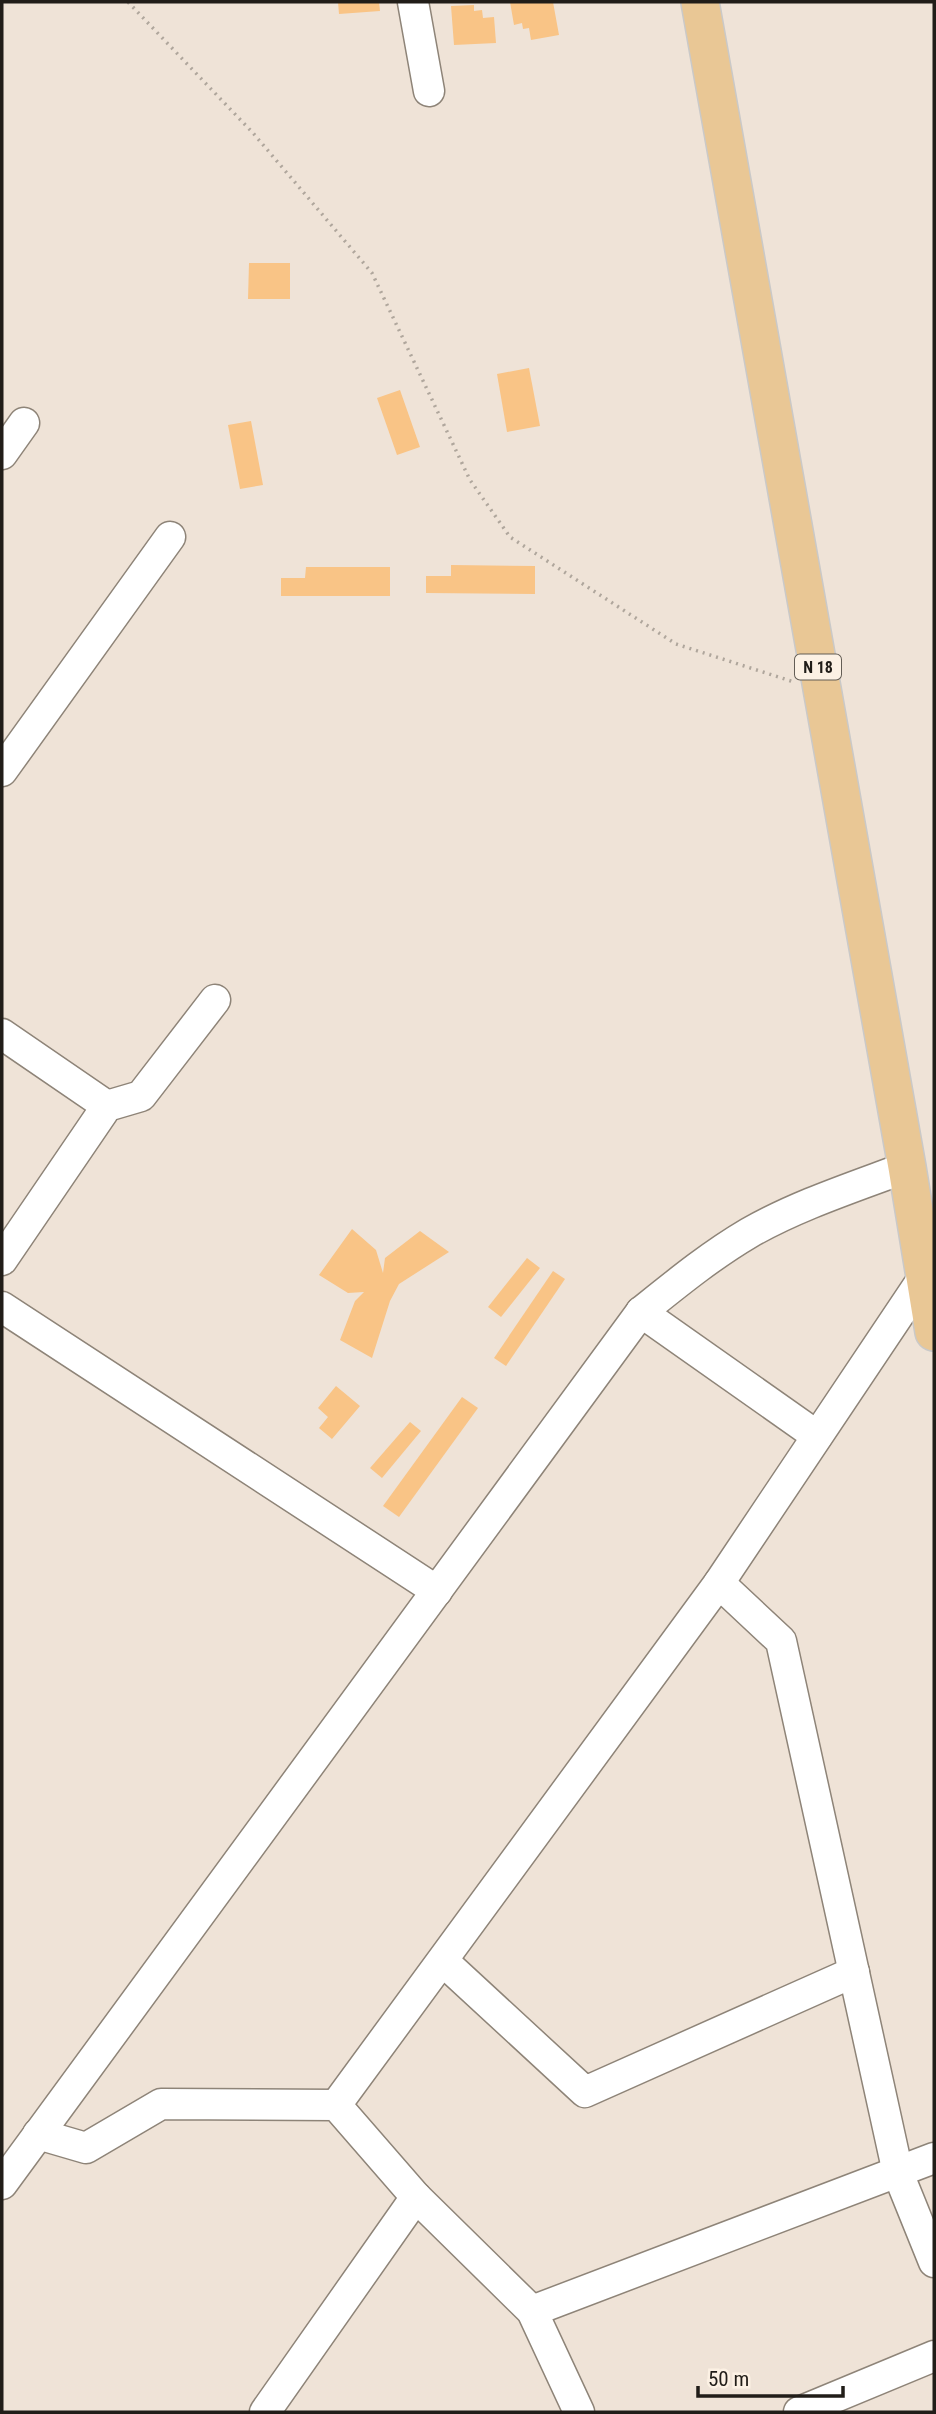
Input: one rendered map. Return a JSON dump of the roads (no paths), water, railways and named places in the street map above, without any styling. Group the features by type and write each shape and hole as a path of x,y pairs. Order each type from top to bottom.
{"main road":[{"name":"N 18","path":"699,2 926,1274 934,1332"}],"street":[{"path":"413,2 429,91"},
{"path":"2,454 24,423"},
{"path":"2,771 170,537"},
{"path":"2,1260 107,1106 141,1096 215,1000"},
{"path":"2,1034 107,1106"},
{"path":"4,2177 641,1312 711,1256 751,1232 793,1211 907,1167"},
{"path":"337,2105 719,1583 926,1274"},
{"path":"2,1307 437,1591"},
{"path":"641,1312 817,1436"},
{"path":"719,1583 780,1641 898,2173 934,2262"},
{"path":"443,1961 585,2092 854,1972"},
{"path":"38,2134 86,2148 161,2104 337,2105 416,2197 532,2311 579,2412"},
{"path":"532,2311 934,2158"},
{"path":"265,2412 416,2197"},
{"path":"799,2412 934,2356"}]}
